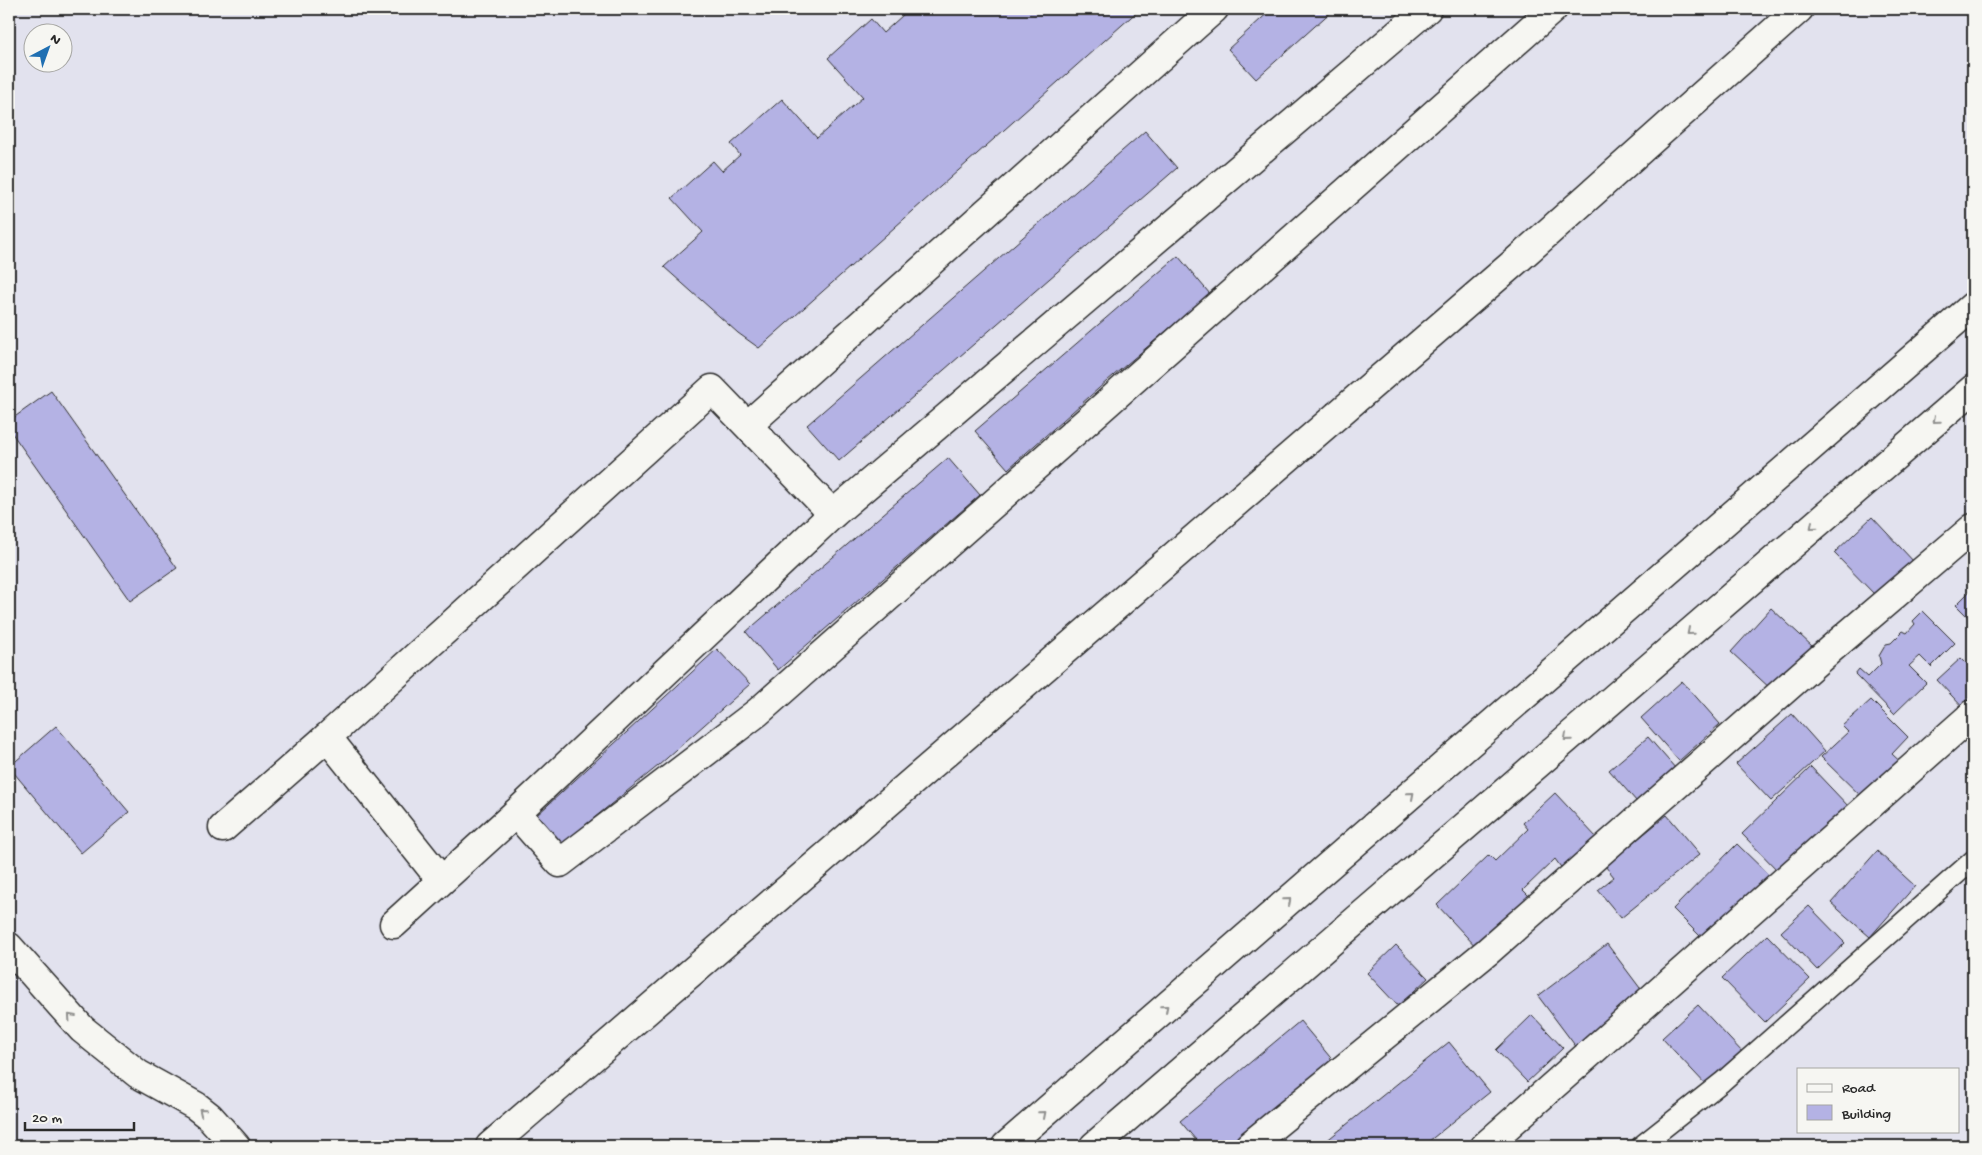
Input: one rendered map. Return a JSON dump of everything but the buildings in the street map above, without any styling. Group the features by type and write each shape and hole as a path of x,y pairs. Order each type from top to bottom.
{"street":[{"path":"748,425 1214,9"},
{"path":"394,924 516,813 833,514 1427,9"},
{"path":"516,813 560,863 758,712 1553,9"},
{"path":"490,1146 1516,261 1799,9"},
{"path":"1006,1146 1973,306"},
{"path":"1094,1146 1973,388"},
{"path":"223,828 327,737 712,389 833,514"},
{"path":"1249,1146 1487,952 1824,656 1973,528"},
{"path":"1485,1146 1973,714"},
{"path":"327,737 441,880"},
{"path":"9,947 94,1040 138,1074 196,1106 216,1123 236,1146"}],"lane":[{"path":"1641,1146 1722,1082 1973,860"}]}
